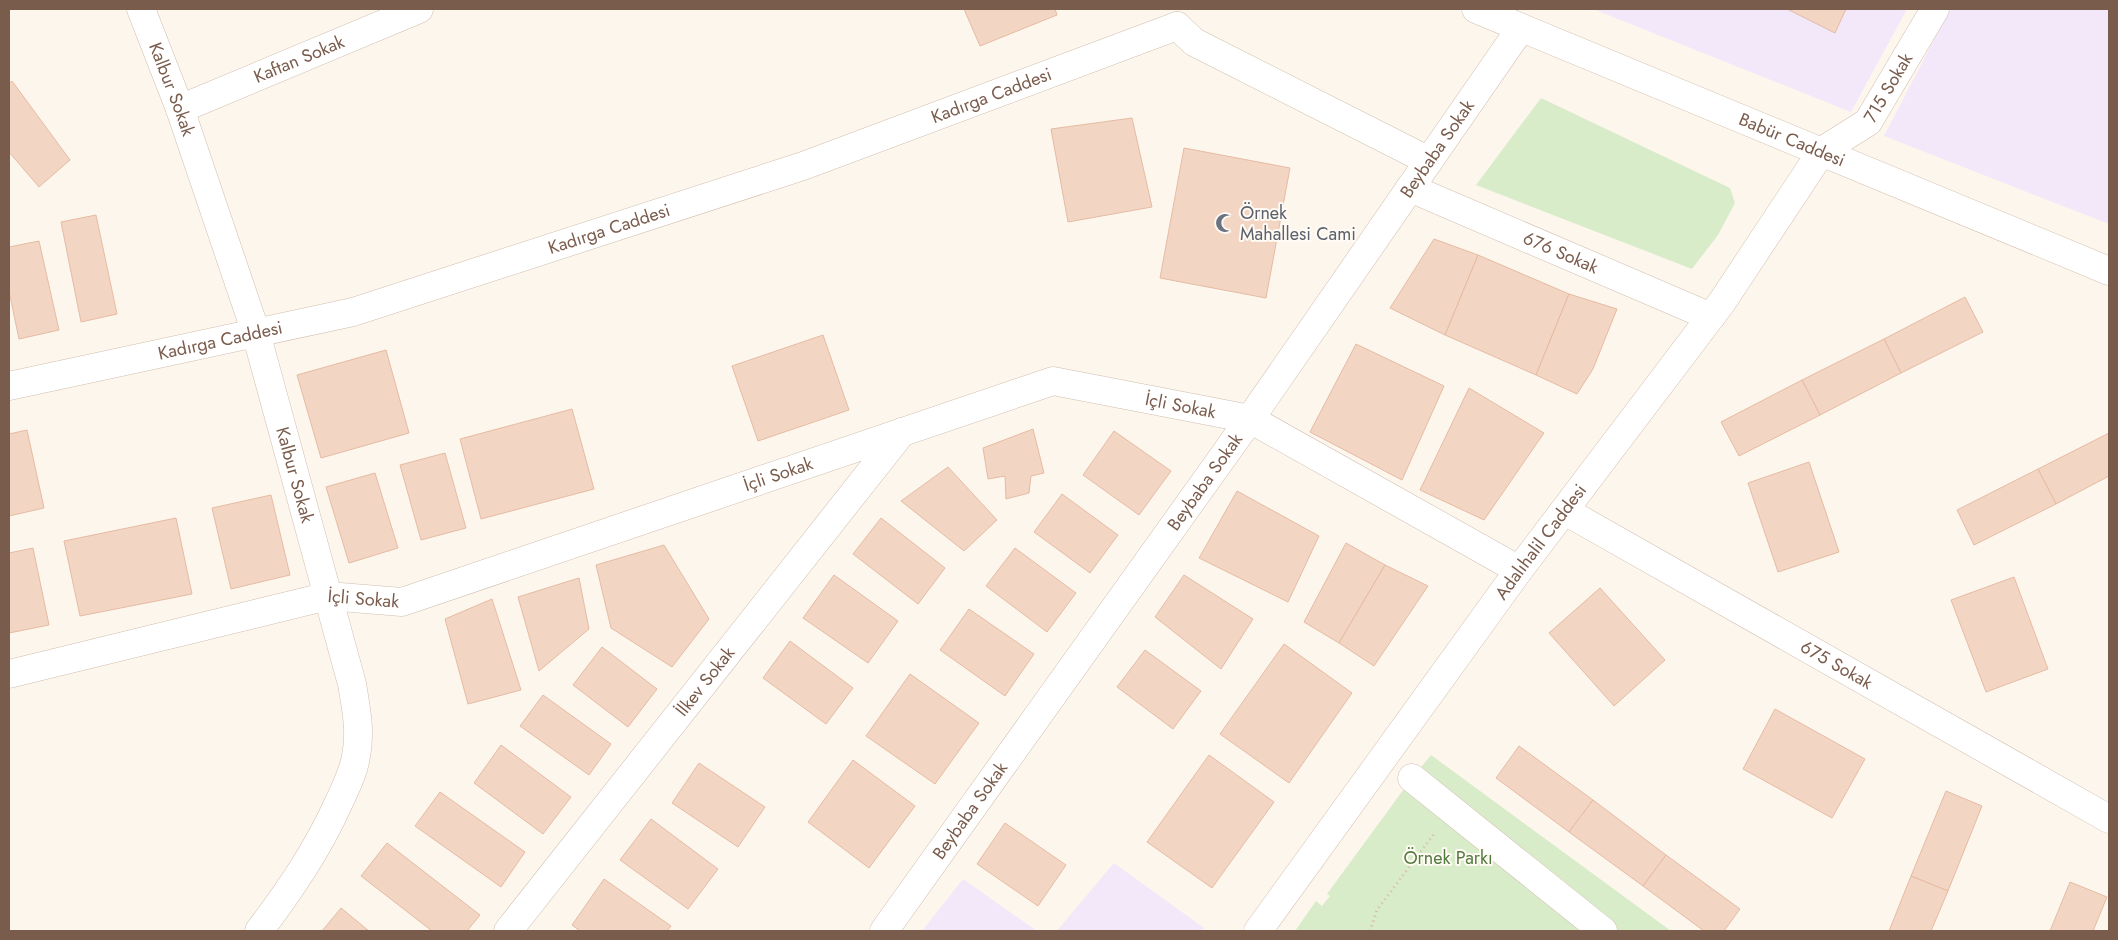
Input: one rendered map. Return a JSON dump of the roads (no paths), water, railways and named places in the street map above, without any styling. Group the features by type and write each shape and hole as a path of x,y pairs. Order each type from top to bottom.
{"street":[{"name":"Kalbur Sokak","path":"141,9 180,109 256,333 352,684 359,724 356,756 348,782 316,849 296,881 259,931"},
{"name":"Kaftan Sokak","path":"180,109 419,9"},
{"name":"Babür Caddesi","path":"1476,9 2109,270"},
{"name":"715 Sokak","path":"1822,151 1868,122 1935,9"},
{"path":"1175,17 1194,42 1430,161"},
{"name":"Kadırga Caddesi","path":"9,386 353,312 803,166 1175,17"},
{"name":"Beybaba Sokak","path":"884,931 1250,418 1521,28"},
{"name":"Adalıhalil Caddesi","path":"1258,931 1519,570 1711,317 1822,151"},
{"name":"676 Sokak","path":"1410,188 1711,317"},
{"name":"İçli Sokak","path":"9,674 328,596 402,602 1053,381 1250,418 1519,570"},
{"name":"İlkev Sokak","path":"508,931 902,432"},
{"name":"675 Sokak","path":"1565,511 2109,819"},
{"path":"1412,778 1603,931"}],"place":[{"name":"Örnek Mahallesi Cami","path":"1225,223"}],"park label":[{"name":"Örnek Parkı","path":"1448,858"}]}
